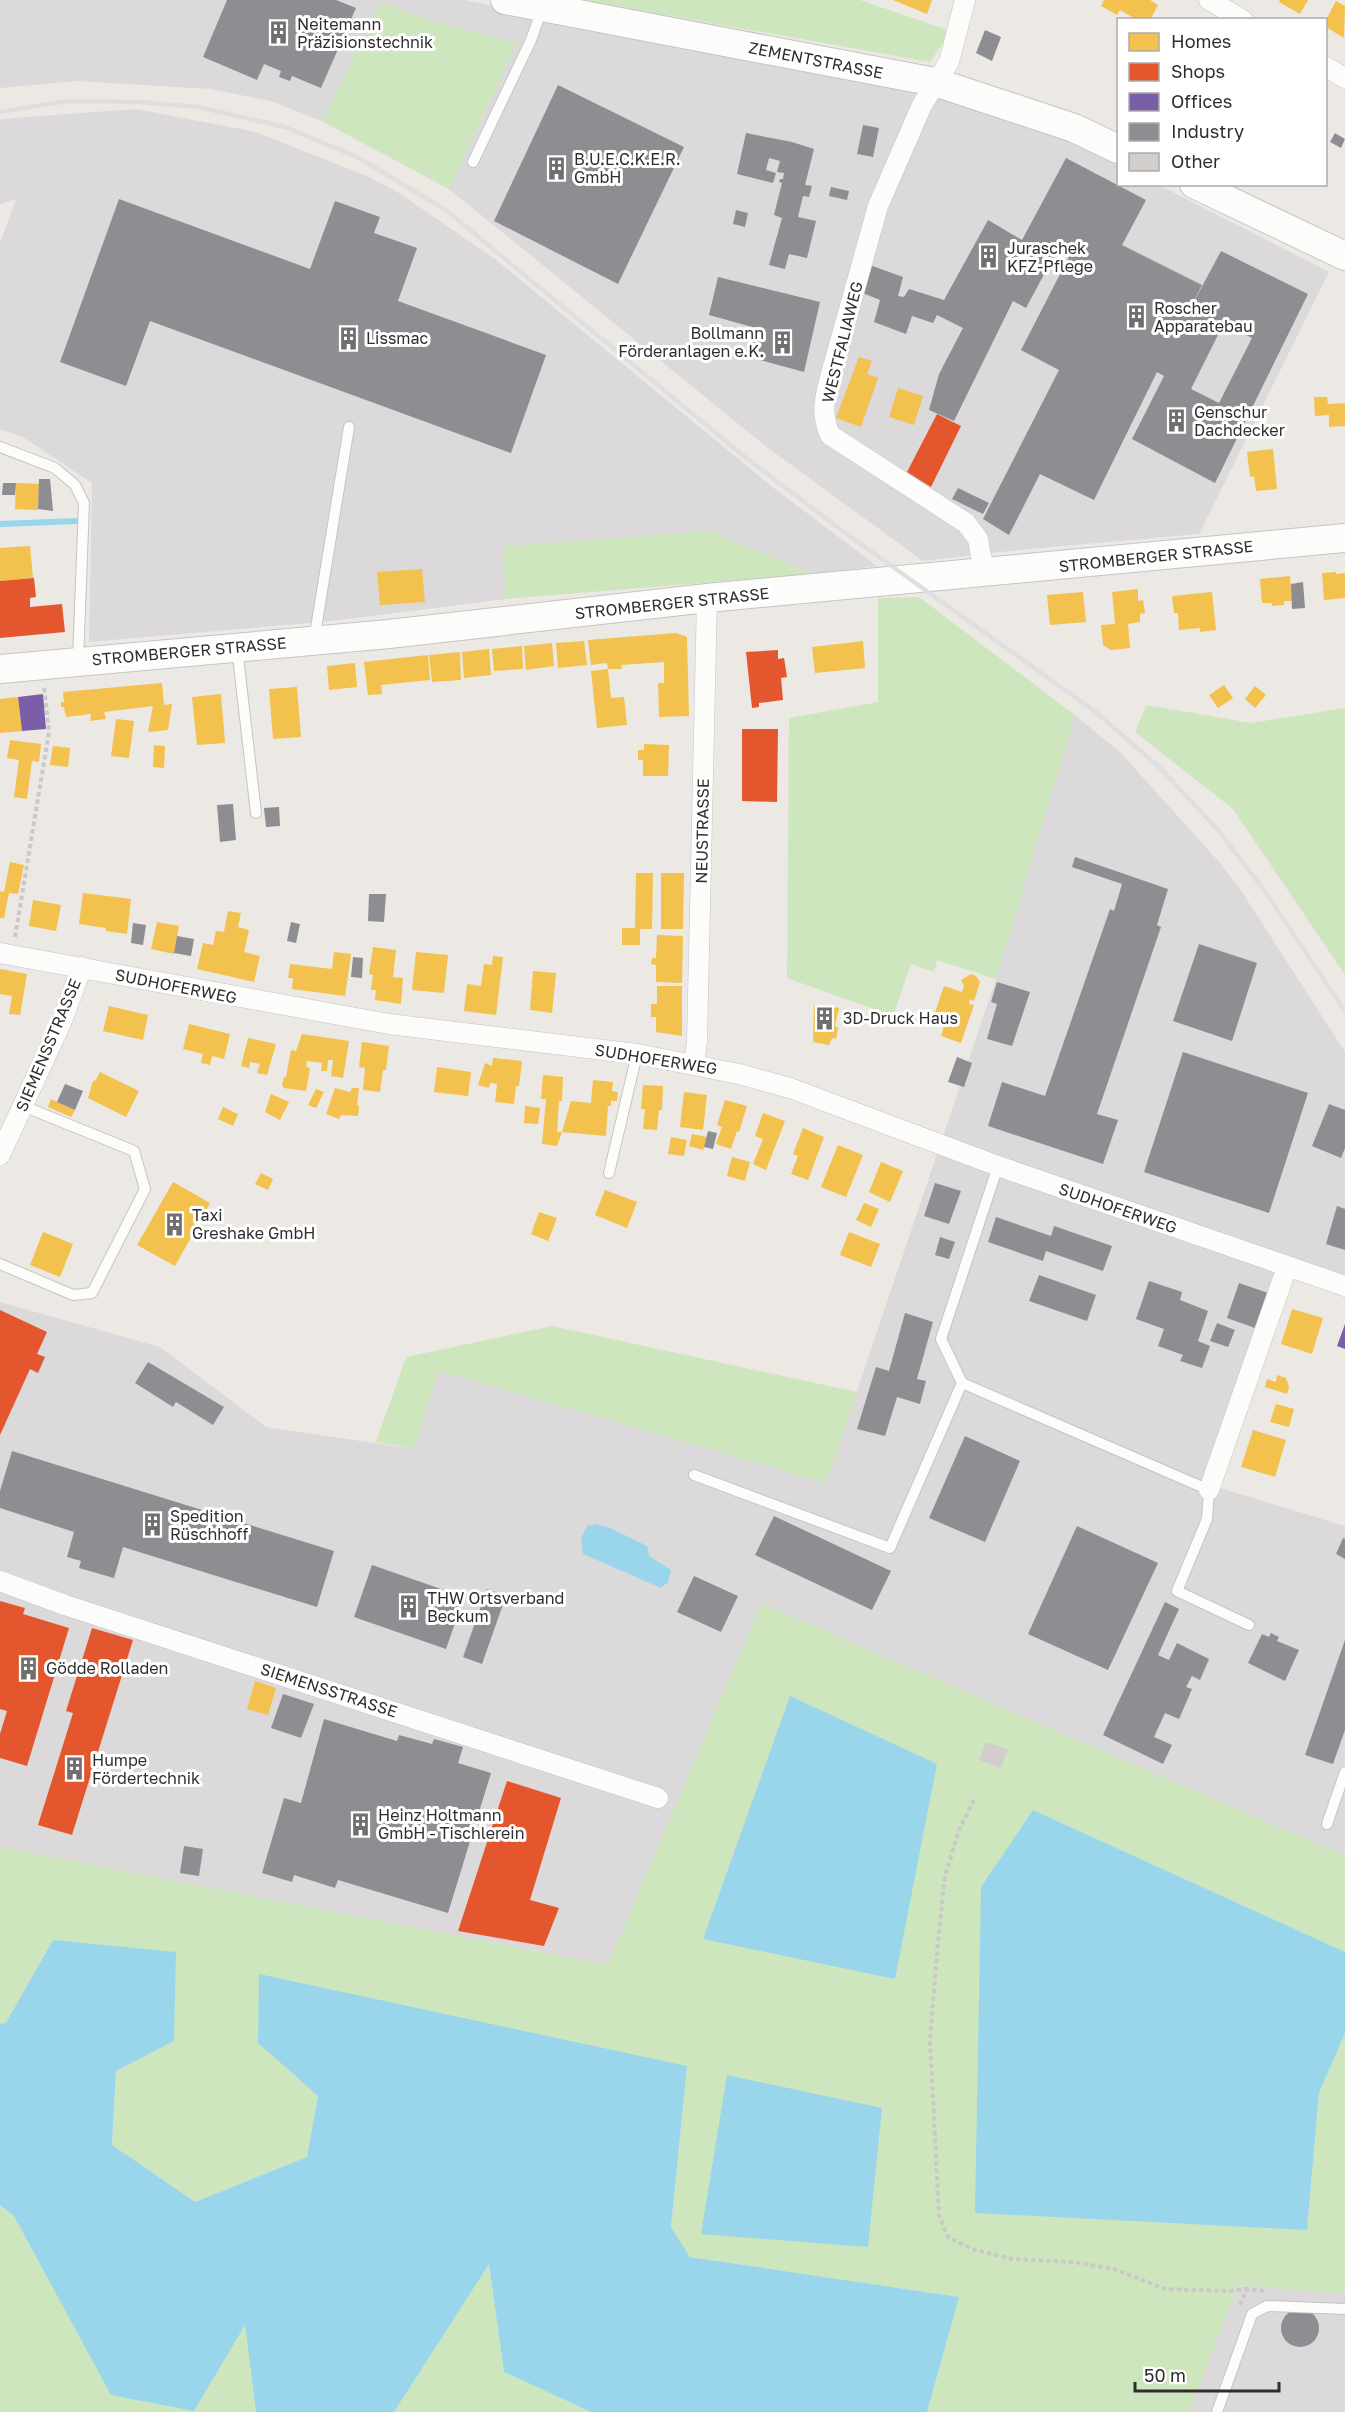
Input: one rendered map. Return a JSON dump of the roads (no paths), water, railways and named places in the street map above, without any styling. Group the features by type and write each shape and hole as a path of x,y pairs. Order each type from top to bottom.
{"main road":[{"name":"ZEMENTSTRASSE","path":"505,0 935,82 1074,128 1117,148"},
{"path":"1198,186 1345,256"},
{"name":"STROMBERGER STRASSE","path":"0,669 314,640 707,598 1345,538"}],"street":[{"name":"WESTFALIAWEG","path":"965,0 948,62 922,105 878,206 831,374 824,402 824,420 830,435 966,523 978,539 984,573"},
{"path":"1209,0 1240,18"},
{"path":"1327,68 1345,78"},
{"name":"NEUSTRASSE","path":"694,1064 697,1041 707,598"},
{"name":"SUDHOFERWEG","path":"6,954 389,1024 637,1054 694,1064 790,1088 998,1166 1345,1286"},
{"name":"SIEMENSSTRASSE","path":"0,1155 61,1023 81,967"},
{"path":"1209,1490 1287,1267"},
{"name":"SIEMENSSTRASSE","path":"0,1581 86,1612 658,1798"}],"lane":[{"path":"473,162 531,40 542,8"},
{"path":"314,640 349,427"},
{"path":"0,447 55,468 75,485 84,503 78,661"},
{"path":"237,647 256,813"},
{"path":"609,1173 637,1054"},
{"path":"0,1264 73,1294 92,1293 145,1189 134,1151 23,1106"},
{"path":"998,1166 941,1339 962,1383 1209,1490 1207,1519 1177,1592 1249,1626"},
{"path":"694,1475 890,1548 962,1383"},
{"path":"1327,1824 1345,1772"},
{"path":"1217,2412 1252,2314 1267,2306 1345,2309"}],"water":[{"path":"596,1524 610,1528 647,1546 649,1556 671,1570 668,1582 661,1588 583,1554 581,1538 587,1526"},
{"path":"790,1696 937,1764 895,1979 703,1939"},
{"path":"1033,1810 1345,1952 1345,2033 1319,2093 1307,2230 975,2213 981,1887"},
{"path":"53,1940 176,1952 174,2041 116,2071 112,2145 195,2202 307,2157 318,2096 258,2043 259,1974 687,2066 671,2227 690,2257 959,2297 927,2412 591,2412 504,2372 489,2264 394,2412 256,2412 245,2325 194,2411 111,2395 14,2216 0,2205 0,2024 6,2023"},
{"path":"727,2075 882,2108 868,2247 701,2234"}],"waterway":[{"path":"0,524 77,521"}],"railway":[{"path":"0,112 67,101 138,102 198,107 285,127 357,157 447,211 745,457 840,529 1097,713 1161,769 1218,830 1264,890 1345,1011"}],"place":[{"name":"Neitemann Präzisionstechnik","path":"279,33"},
{"name":"B.U.E.C.K.E.R. GmbH","path":"556,168"},
{"name":"Juraschek KFZ-Pflege","path":"989,257"},
{"name":"Roscher Apparatebau","path":"1136,317"},
{"name":"Lissmac","path":"348,338"},
{"name":"Bollmann Förderanlagen e.K.","path":"782,342"},
{"name":"Genschur Dachdecker","path":"1176,421"},
{"name":"3D-Druck Haus","path":"825,1018"},
{"name":"Taxi Greshake GmbH","path":"174,1224"},
{"name":"Spedition Rüschhoff","path":"152,1525"},
{"name":"THW Ortsverband Beckum","path":"409,1607"},
{"name":"Gödde Rolladen","path":"28,1668"},
{"name":"Humpe Fördertechnik","path":"74,1769"},
{"name":"Heinz Holtmann GmbH - Tischlerein","path":"360,1824"}]}
